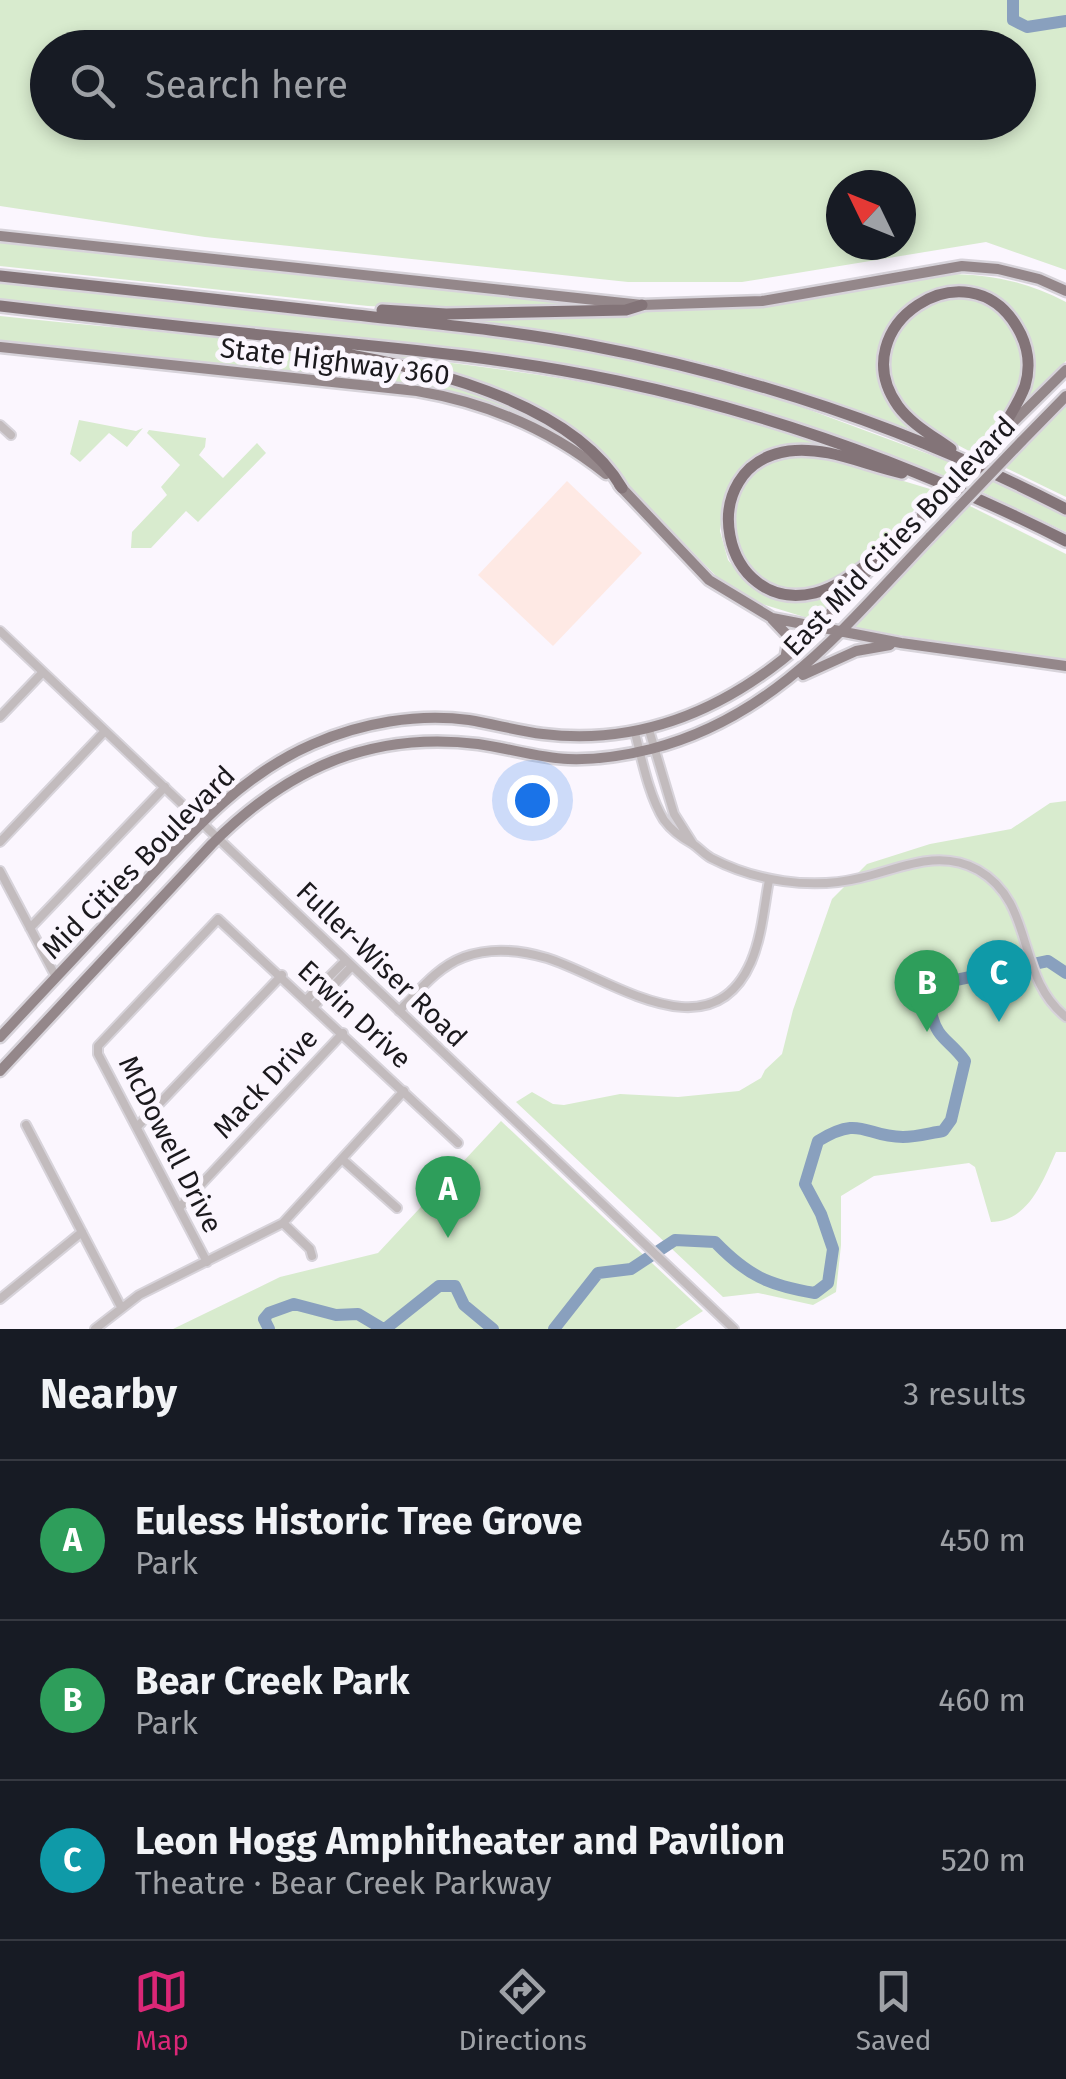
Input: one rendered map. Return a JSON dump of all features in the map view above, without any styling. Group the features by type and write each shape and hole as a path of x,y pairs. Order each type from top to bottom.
{"highway":[{"path":"0,276 492,330 634,355 776,391 967,460 1066,509"},
{"path":"967,460 899,408 885,376 888,342 896,324 922,300 937,294 969,293 1000,307 1020,331 1028,357 1026,383 995,440"},
{"path":"190,296 209,294 446,314 626,310 642,305"},
{"path":"0,306 471,357 614,380 797,428 936,480 1066,542"},
{"path":"142,323 156,329 308,348 449,376 541,417 580,443 612,472 622,488"},
{"path":"894,545 828,589 797,595 782,593 767,587 740,564 727,532 730,500 757,464 785,452 817,452 936,480"}],"main road":[{"path":"0,236 642,305 762,301 962,266 998,269 1066,291"},
{"name":"State Highway 360","path":"0,347 417,391 460,399 506,413 549,434 590,461 622,488 708,580 772,618 901,643 1066,666"},
{"name":"East Mid Cities Boulevard","path":"676,720 719,700 783,660 1066,370"},
{"name":"East Mid Cities Boulevard","path":"0,1071 245,812 325,762 390,745 449,741 569,759 640,751 710,728 784,685 840,632 1066,396"},
{"path":"772,618 789,636 783,660"},
{"path":"784,685 856,651 901,643"},
{"name":"Mid Cities Boulevard","path":"0,1037 201,822 237,789 269,766 326,739 403,719 470,720 566,736 636,732 676,720"}],"street":[{"path":"0,426 11,435"},
{"name":"Fuller-Wiser Road","path":"0,631 728,1327"},
{"path":"0,717 43,672"},
{"path":"648,730 674,814 693,844"},
{"path":"0,842 105,731"},
{"path":"636,732 664,819 682,840 708,856 769,880 836,882 916,862 956,862 976,869 997,884 1014,908 1033,974 1047,999 1066,1016"},
{"path":"30,928 165,787"},
{"path":"0,871 56,977"},
{"path":"399,1011 448,964 464,956 505,950 551,959 659,1005 682,1007 714,1000 733,989 749,966 758,944 769,880"},
{"name":"Erwin Drive","path":"98,1046 221,918 458,1143"},
{"path":"310,1002 349,963"},
{"path":"137,1127 282,975"},
{"name":"Mack Drive","path":"178,1208 342,1033"},
{"name":"McDowell Drive","path":"98,1046 98,1054 206,1262"},
{"path":"0,1050 10,1060"},
{"path":"95,1329 138,1295 283,1223 404,1091"},
{"path":"26,1125 122,1308"},
{"path":"342,1159 397,1208"},
{"path":"283,1223 310,1249 312,1256"},
{"path":"0,1299 82,1232"}],"shaded area":[{"path":"567,481 642,553 553,646 478,575"}],"green space":[{"path":"0,0 1066,0 1066,270 986,242 916,253 916,170 826,170 826,260 876,260 742,282 628,282 205,237 0,206"},
{"path":"0,240 585,305 436,309 368,306 0,266"},
{"path":"944,274 1007,280 1066,302 1066,361 1026,402 1023,399 1031,367 1002,305 939,291 918,299 898,316 881,377 889,401 909,424 907,429 788,387 696,361 583,338 445,318 770,304"},
{"path":"0,280 545,343 662,366 761,392 958,465 946,477 811,427 664,386 283,331 0,300"},
{"path":"964,297 997,313 1009,324 1022,351 1023,367 1012,402 971,452 912,417 897,399 889,373 891,346 903,322 924,305"},
{"path":"0,316 250,342 374,363 494,398 548,426 486,402 439,390 0,341"},
{"path":"379,354 627,390 711,410 847,453 776,451 726,492 720,531 728,560 750,586 764,595 841,585 846,590 814,620 759,603 718,578 599,456 530,407 377,357"},
{"path":"1066,402 1066,497 1006,468"},
{"path":"79,420 136,431 143,428 127,447 109,433 80,462 70,454"},
{"path":"149,430 206,438 199,455 223,478 257,443 266,453 198,522 186,511 151,548 131,548 132,532 167,495 161,487 180,465 147,433"},
{"path":"787,456 827,458 930,489 894,534 848,573 814,589 786,591 762,582 745,564 735,541 733,516 741,491 758,470"},
{"path":"994,480 1066,516 1066,532 982,492"},
{"path":"968,505 1066,554 1066,660 850,628"},
{"path":"1066,801 1066,1152 1056,1152 1032,1198 1015,1215 991,1222 975,1167 969,1163 874,1176 841,1196 836,1292 813,1305 758,1293 723,1297 516,1102 532,1092 553,1104 564,1105 620,1094 678,1097 739,1091 761,1078 782,1054 793,1010 832,899 867,864 930,844 1011,829 1050,803"},
{"path":"501,1121 703,1311 675,1329 173,1329 280,1277 378,1253"}],"waterway":[{"path":"1013,0 1013,20 1027,27 1066,21"},
{"path":"554,1329 598,1273 631,1269 675,1240 715,1242 760,1277 815,1293 828,1283 833,1249 805,1184 818,1141 854,1128 903,1137 943,1131 951,1120 965,1061 940,1034 931,1012 951,981 1048,961 1066,973"},
{"path":"385,1329 439,1286 455,1286 464,1305 493,1329"},
{"path":"269,1329 264,1319 269,1313 294,1304 336,1315 358,1314 383,1329"}],"place":[{"name":"Leon Hogg Amphitheater and Pavilion","path":"999,1022"},
{"name":"Bear Creek Park","path":"927,1032"},
{"name":"Euless Historic Tree Grove","path":"448,1238"}]}
